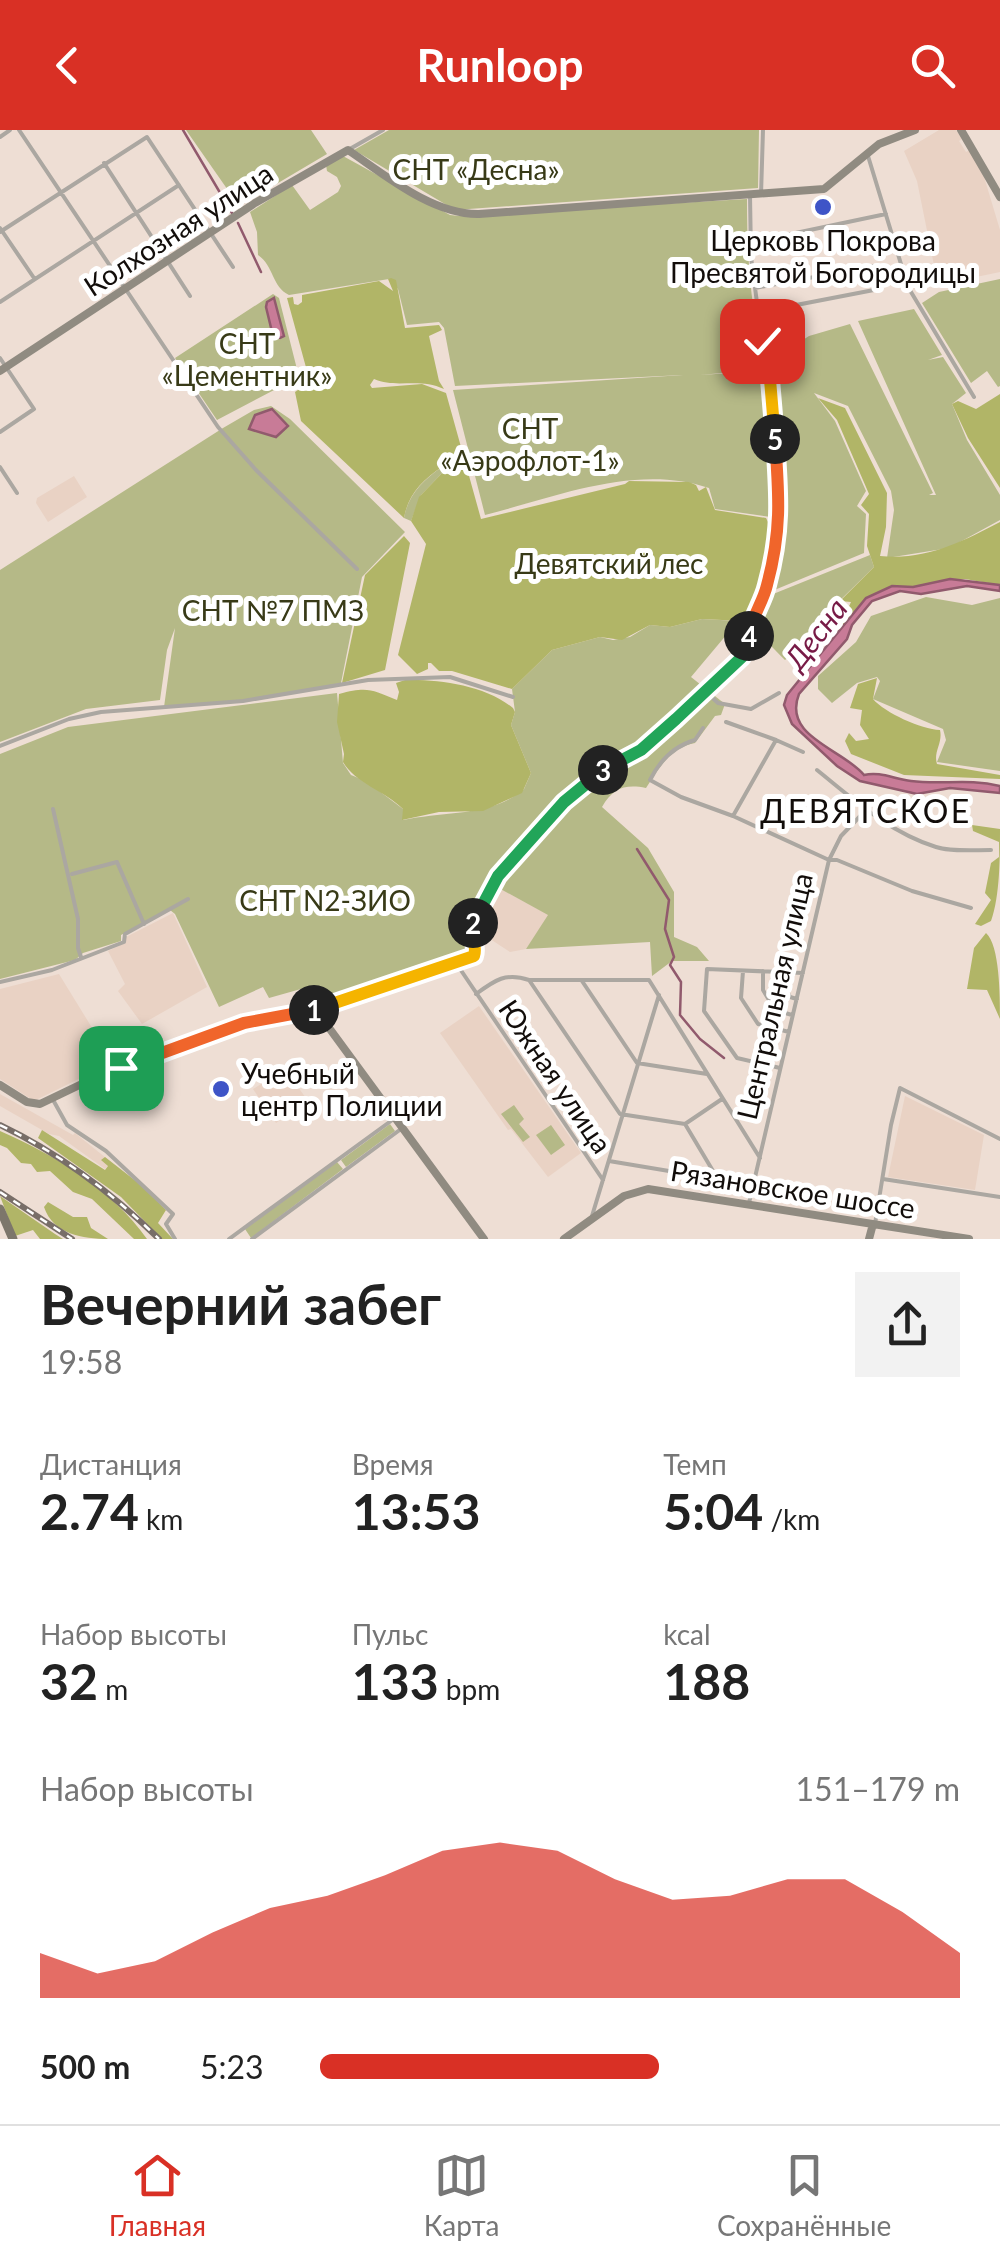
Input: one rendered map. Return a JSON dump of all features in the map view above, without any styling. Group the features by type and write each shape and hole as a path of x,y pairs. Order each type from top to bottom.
{"main road":[{"path":"0,1208 11,1239"},
{"path":"0,1219 11,1239"}],"street":[{"path":"0,137 10,130"},
{"path":"19,130 216,424 357,569"},
{"name":"Колхозная улица","path":"3,369 210,233 383,130"},
{"path":"761,195 763,130"},
{"path":"348,150 435,204 464,214 824,189 887,139 915,130"},
{"path":"961,130 1000,198"},
{"path":"34,279 1,230 147,137 233,267"},
{"path":"867,154 902,271 974,397"},
{"path":"104,164 190,296"},
{"path":"0,302 179,185"},
{"path":"0,1085 35,1104 244,1023 291,1012 312,1012 476,952 472,928 493,884 564,802 598,773 643,748 742,657 751,622 767,587 780,517 769,368 755,288 750,196"},
{"path":"767,238 886,214"},
{"path":"755,288 873,266 879,289 759,312"},
{"path":"877,278 902,271"},
{"path":"0,358 3,369 34,409 0,432"},
{"path":"0,466 17,493"},
{"path":"767,587 770,595"},
{"path":"0,746 69,719 102,712 243,701 368,680 450,678 513,698"},
{"path":"704,690 718,703 751,710 778,693"},
{"path":"726,722 802,752"},
{"path":"703,728 696,740 678,746 664,758 650,780 828,860 971,908"},
{"path":"733,816 776,740"},
{"path":"817,770 897,830 936,847 991,850"},
{"path":"54,809 70,874 81,957"},
{"name":"Центральная улица","path":"749,1204 828,860 841,836 866,810"},
{"path":"70,874 117,862 144,924"},
{"path":"0,982 52,970 124,942 125,934 188,898"},
{"name":"Южная улица","path":"456,962 603,1180"},
{"path":"780,1068 737,1058 704,1011 708,969 803,973"},
{"path":"744,970 741,998 758,1024 788,1032"},
{"path":"763,971 762,990 775,1010 793,1015"},
{"path":"784,972 783,984 790,997 797,999"},
{"path":"476,994 500,977 514,974 529,980 649,980 760,1158"},
{"path":"529,980 623,1115 685,1124 722,1099"},
{"path":"581,980 637,1063 708,1074"},
{"path":"592,1218 659,995"},
{"path":"312,1012 324,1021 484,1239"},
{"path":"870,1239 900,1088 1000,1140"},
{"path":"52,1098 67,1125 106,1151 173,1214 166,1224 175,1239"},
{"path":"228,1239 395,1118"},
{"path":"685,1124 717,1178"},
{"path":"252,1239 402,1128"},
{"path":"338,1159 346,1170"},
{"path":"609,1162 754,1185"},
{"path":"883,1179 1000,1197"},
{"name":"Рязановское шоссе","path":"564,1239 624,1196 648,1188 969,1239"}],"shaded area":[{"path":"939,130 956,130 966,152 970,150 982,170 1000,230 1000,272 938,285 917,181 904,151"},
{"path":"274,298 284,336 280,338 273,336 266,307"},
{"path":"272,409 288,426 276,437 249,429 255,415"},
{"path":"74,476 87,497 48,522 37,498"},
{"path":"950,579 1000,585 1000,591 967,586 921,594 900,591 872,601 852,625 847,639 799,694 796,709 807,732 864,775 988,784 1000,786 1000,793 950,788 917,794 860,781 837,766 792,724 784,705 787,695 866,598 892,586 913,587"},
{"path":"495,886 549,915 526,949 510,952 481,933 477,922"},
{"path":"173,913 207,987 142,1024 118,991 125,984 108,951 125,943 126,937"},
{"path":"59,974 113,1062 34,1101 0,1079 0,989"},
{"path":"479,1006 581,1153 548,1177 508,1130 440,1033"},
{"path":"285,1069 308,1101 276,1123 253,1089"},
{"path":"0,1094 75,1133 111,1162 105,1169 59,1136 0,1106"},
{"path":"905,1096 984,1135 975,1190 888,1177"}],"green space":[{"path":"186,130 311,130 327,154 239,206"},
{"name":"СНТ «Десна»","path":"389,130 759,130 758,188 455,210 354,150"},
{"name":"СНТ «Аэрофлот-1»","path":"343,156 450,215 459,216 747,199 751,285 767,369 700,375 766,371 777,518 715,509 709,488 653,479 596,485 485,515 453,390 683,375 455,386 444,328 439,322 407,325 398,289 389,279 289,295 258,255 257,232 250,212 292,185 310,210 338,192 341,186 337,177 327,171 326,165"},
{"name":"Девятский лес","path":"388,279 396,280 405,328 439,325 442,330 429,336 444,389 426,384 374,379 370,385 372,388 422,384 446,393 481,519 629,481 689,482 699,491 706,487 715,510 766,518 771,528 760,590 742,621 702,619 670,627 650,625 622,640 600,637 552,650 512,689 452,671 439,671 431,663 417,674 398,655 426,544 411,521 419,497 446,469 442,467 417,489 404,518 301,421 295,392 310,382 287,298 293,297 298,305 302,295 379,281 393,291"},
{"path":"1000,279 998,387 987,371 971,383 922,303 939,292"},
{"name":"СНТ «Цементник»","path":"273,294 279,298 299,377 217,420 175,358"},
{"path":"914,309 942,355 928,360 943,357 966,393 952,404 967,440 1000,495 1000,520 949,548 887,558 894,510 891,491 848,406 814,393 835,421 866,491 857,506 866,514 864,553 772,591 774,567 787,520 772,360 809,336 850,324 933,493 929,495 936,495 858,321"},
{"path":"1000,394 1000,488 952,404 958,401 976,409"},
{"path":"818,398 845,408 887,493 880,556 927,553 1000,522 1000,585 965,579 892,586 866,598 839,630 824,636 827,625 821,626 833,607 844,617 851,602 840,601 874,567 867,546 869,514 861,505 869,494 837,420"},
{"name":"СНТ №7 ПМЗ","path":"271,406 290,419 405,532 362,577 341,683 255,700 164,707 175,628 167,650 160,700 86,709 0,742 0,570 223,428 254,410"},
{"path":"442,467 446,469 421,495 411,521 404,518 417,489"},
{"path":"404,536 410,543 385,670 342,683 365,575"},
{"path":"870,555 874,567 826,614 820,630 785,660 759,627 761,599"},
{"path":"926,597 972,605 1000,598 1000,771 937,762 946,740 943,729 873,699 880,681 877,677 857,683 832,703 818,689 818,676 856,642 871,616"},
{"name":"СНТ N2-ЗИО","path":"702,619 738,621 691,677 725,704 721,715 715,716 695,743 666,760 646,788 620,789 602,807 648,848 674,892 674,937 697,947 709,961 672,961 652,976 650,942 526,949 548,915 495,886 576,797 606,780 599,770 568,795 496,874 463,930 472,953 320,1003 308,987 269,998 263,987 219,1007 170,910 121,935 121,941 83,953 75,960 0,979 0,754 68,727 337,693 343,763 351,775 366,781 403,809 403,820 482,809 524,789 531,773 511,725 515,712 512,689 552,650 600,637 630,637 650,625 670,627"},
{"path":"877,678 873,699 886,710 923,727 940,730 937,764 1000,775 1000,779 904,775 851,754 845,741 849,733 856,741 869,739 860,725 862,710 850,708 858,684"},
{"path":"405,680 461,685 489,694 513,708 511,725 531,773 522,793 483,811 439,812 402,820 403,809 348,769 343,762 337,722 339,694 369,690 397,700 396,683"},
{"path":"972,825 1000,829 999,876 996,900 991,921 981,926 975,924 991,900 985,893 991,863 999,857 999,842 973,831"},
{"path":"986,933 997,960 1000,1019 987,990 967,989 974,948"},
{"path":"514,1105 524,1119 519,1124 530,1137 523,1142 501,1114"},
{"path":"390,1124 395,1131 346,1167 341,1160"},
{"path":"551,1125 565,1145 551,1155 536,1135"},
{"path":"42,1130 105,1170 108,1166 101,1160 105,1157 141,1185 166,1210 158,1223 173,1239 162,1239 121,1197 38,1138"},
{"path":"0,1131 81,1175 117,1205 147,1239 134,1239 92,1199 73,1192 50,1171 37,1172 31,1164 21,1163 0,1145"},
{"path":"337,1162 343,1169 251,1238 245,1229"},
{"path":"0,1196 63,1239 40,1239 33,1230 15,1236"},
{"path":"48,1202 73,1217 87,1217 91,1228 108,1239 79,1236 62,1229 48,1216 44,1207"}],"waterway":[{"path":"183,130 232,213"},
{"path":"238,223 261,272"},
{"path":"637,849 669,900 665,929 674,957 670,965 681,982 680,1015 700,1039 724,1058"}],"railway":[{"path":"0,1125 84,1175 159,1239"},
{"path":"0,1192 72,1239"}],"place":[{"name":"Церковь Покрова Пресвятой Богородицы","path":"823,207"},
{"name":"Учебный центр Полиции","path":"221,1089"}],"district":[{"name":"ДЕВЯТСКОЕ","path":"866,810"}],"route":[{"path":"121,1068 244,1023 291,1012 312,1012 474,956 474,920 493,884 564,802 598,773 643,748 742,657 751,622 767,587 780,518 768,356 762,341"}],"water label":[{"name":"Десна","path":"815,633"}]}
